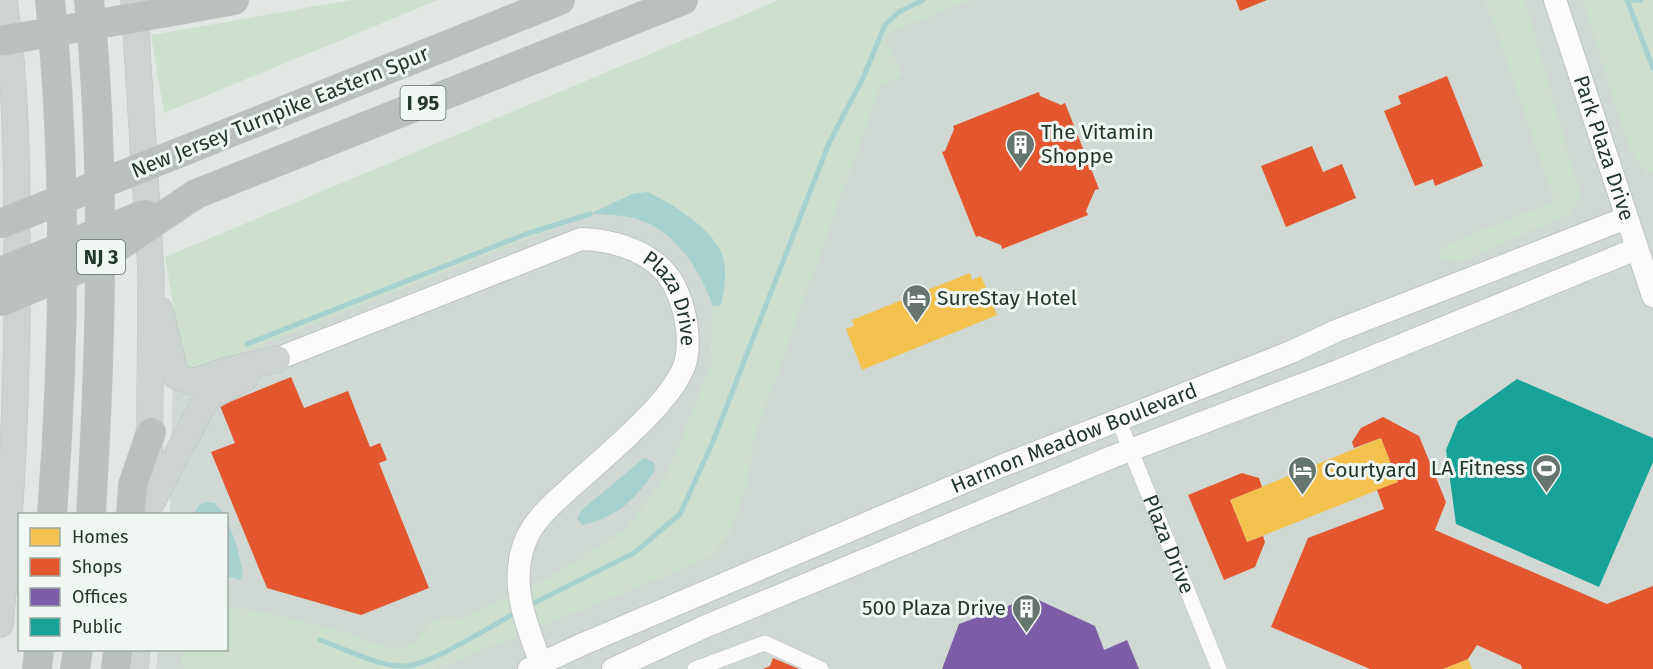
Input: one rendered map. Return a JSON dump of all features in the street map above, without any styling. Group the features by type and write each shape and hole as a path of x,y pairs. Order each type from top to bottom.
{"highway":[{"name":"NJ 3","path":"50,0 61,222 59,413 52,513"},
{"name":"NJ 3","path":"89,0 101,210 100,321 91,513"},
{"path":"0,41 234,0"},
{"name":"New Jersey Turnpike Eastern Spur","path":"0,224 560,0"},
{"name":"New Jersey Turnpike Eastern Spur","path":"0,272 683,0"},
{"path":"9,313 95,262 196,194"},
{"path":"143,512 133,485 151,432"},
{"path":"37,669 39,651"},
{"path":"75,669 78,651"},
{"path":"116,669 118,651"}],"main road":[{"path":"0,388 9,313 16,145 14,88 4,0"},
{"path":"134,0 150,273 151,432"},
{"path":"150,273 176,375 193,382 225,371 277,359"},
{"path":"0,624 15,434 9,313"},
{"path":"143,512 203,405 221,390 277,359"},
{"path":"135,669 137,651"}],"street":[{"name":"Park Plaza Drive","path":"1555,0 1653,296"},
{"name":"Harmon Meadow Boulevard","path":"538,667 1118,418 1291,352 1346,327 1626,218"},
{"name":"Plaza Drive","path":"277,359 581,239 601,239 642,254 671,280 685,315 686,360 681,373 672,389 646,417 550,506 530,530 524,545 517,582 519,601 532,636 538,667"},
{"name":"Harmon Meadow Boulevard","path":"613,669 704,627 1131,450 1327,375 1636,249"},
{"name":"Plaza Drive","path":"1118,418 1219,669"},
{"path":"695,669 765,643 821,669"}],"shaded area":[{"path":"970,0 1653,0 1653,669 156,669 158,651 228,651 228,513 170,513 174,309"}],"green space":[{"path":"351,0 438,0 164,113 151,35"},
{"path":"779,0 970,0 892,32 885,40 902,75 880,87 754,439 747,484 728,537 709,558 436,669 183,669 181,651 228,651 228,607 301,621 345,632 386,646 398,648 407,646 438,619 447,617 460,619 549,578 626,529 668,473 712,362 710,353 713,306 721,305 719,248 604,205 586,216 202,368 183,367 174,341 174,309 165,257"},
{"path":"1485,0 1525,0 1581,199 1569,214 1458,263 1440,258 1441,249 1450,243 1555,201"},
{"path":"1582,0 1653,0 1653,173 1646,173 1630,150"}],"water":[{"path":"647,192 688,216 707,232 720,250 725,270 721,305 713,306 702,281 687,257 668,236 657,228 645,222 618,215 590,214 632,194"},
{"path":"644,458 654,462 655,471 640,491 616,512 582,525 577,518 583,509"},
{"path":"205,502 215,503 223,513 194,513 198,506"},
{"path":"228,523 237,546 243,574 240,580 228,576"}],"building: Homes":[{"name":"SureStay Hotel","path":"970,273 972,280 981,276 997,315 862,370 846,329 854,326 852,320"},
{"name":"Courtyard","path":"1381,438 1398,482 1247,542 1230,500"},
{"path":"1468,659 1472,669 1443,669"}],"building: Shops":[{"path":"1236,0 1267,0 1240,11"},
{"path":"1447,76 1483,166 1435,186 1433,179 1415,186 1384,111 1401,104 1398,96"},
{"name":"The Vitamin Shoppe","path":"1039,92 1040,96 1061,105 1065,103 1099,189 1095,190 1086,211 1088,215 1002,249 1001,245 979,236 976,237 942,152 945,151 954,129 953,126"},
{"path":"1312,146 1323,172 1342,164 1356,198 1286,227 1261,166"},
{"path":"291,377 304,408 348,391 370,447 380,443 387,460 379,463 429,588 361,615 267,588 211,452 235,443 220,406"},
{"path":"1383,417 1419,436 1446,502 1435,530 1607,604 1653,586 1653,669 1522,669 1521,665 1477,645 1468,659 1443,669 1370,669 1271,627 1308,538 1384,509 1377,490 1398,482 1381,438 1354,448 1352,442 1361,428"},
{"path":"1242,473 1259,478 1262,487 1230,500 1247,542 1263,536 1265,542 1255,567 1224,580 1188,495"},
{"path":"773,658 799,669 763,669 770,666"}],"building: Offices":[{"name":"500 Plaza Drive","path":"1032,597 1095,626 1104,650 1127,640 1139,669 942,669 959,624"}],"building: Public":[{"name":"LA Fitness","path":"1517,379 1653,438 1653,462 1599,587 1456,524 1446,450 1458,421"}],"waterway":[{"path":"528,606 634,553 680,514 712,444 829,143 863,78 885,25 899,12 923,0"},
{"path":"1627,0 1653,68"},
{"path":"1630,0 1641,0"},
{"path":"247,344 526,234 590,214"},
{"path":"320,640 373,660 404,666 444,652 517,612"}],"place":[{"name":"The Vitamin Shoppe","path":"1020,170"},
{"name":"SureStay Hotel","path":"916,324"},
{"name":"LA Fitness","path":"1546,494"},
{"name":"Courtyard","path":"1303,496"},
{"name":"500 Plaza Drive","path":"1027,634"}]}
